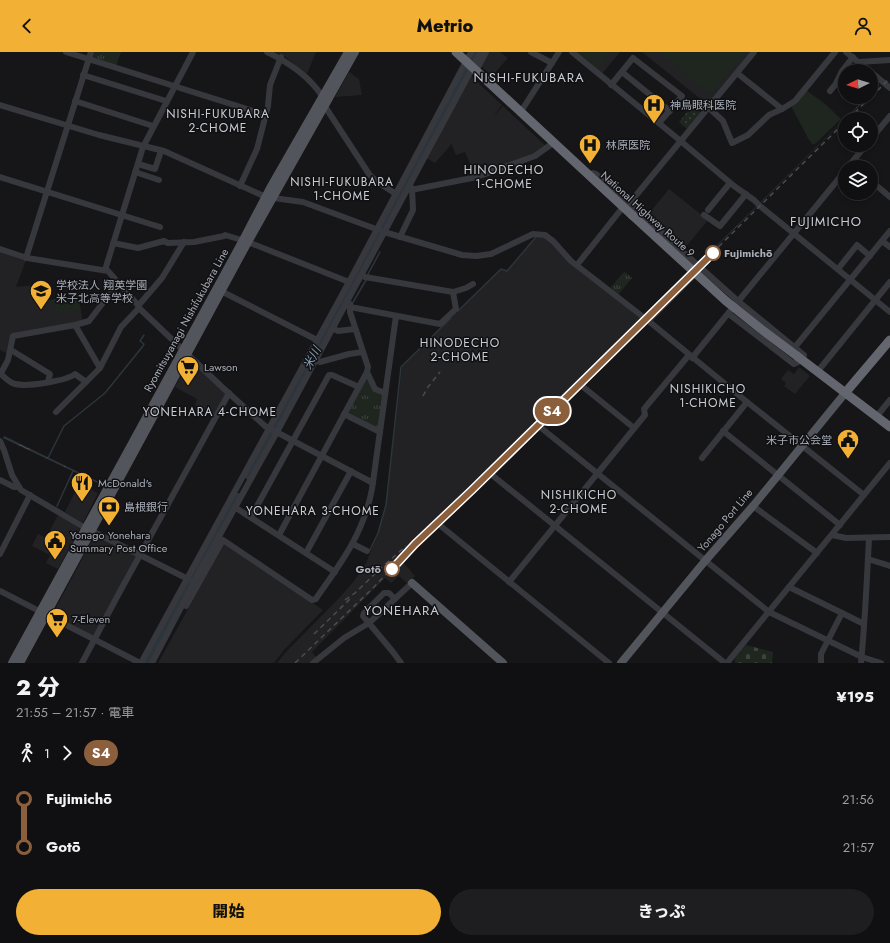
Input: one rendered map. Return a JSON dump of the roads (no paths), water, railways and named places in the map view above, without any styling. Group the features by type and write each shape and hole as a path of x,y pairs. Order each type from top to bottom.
{"highway":[{"name":"National Highway Route 9","path":"456,52 588,175 627,205 632,215 726,301 798,354 818,372 890,427"},
{"path":"846,392 890,340"}],"main road":[{"name":"Ryomitsuyanagi Nishifukubara Line","path":"20,663 44,612 246,241 322,96 348,52"},
{"name":"Ryomitsuyanagi Nishifukubara Line","path":"269,198 355,52"},
{"name":"Ryomitsuyanagi Nishifukubara Line","path":"185,352 221,291 246,241"},
{"name":"Yonago Port Line","path":"621,663 705,561 753,506 846,392"},
{"path":"412,583 503,663"},
{"name":"Ryomitsuyanagi Nishifukubara Line","path":"12,663 44,612"}],"street":[{"path":"66,52 266,115"},
{"path":"26,258 91,52"},
{"path":"105,270 143,146 193,52"},
{"path":"267,52 281,58 303,74 322,96"},
{"path":"471,52 471,66"},
{"path":"430,139 453,103 481,52"},
{"path":"0,591 44,612 140,663 273,430 316,360 430,139 471,66 486,52"},
{"path":"531,52 552,63"},
{"path":"520,113 559,52"},
{"path":"572,52 890,312"},
{"path":"577,265 754,52"},
{"path":"708,107 723,121 732,143 748,135 769,115 795,101 835,52"},
{"path":"846,52 859,62 890,60"},
{"path":"830,91 835,85 842,71 853,57"},
{"path":"240,186 257,149 268,106 270,85 281,58"},
{"path":"611,84 633,58 682,96 659,123"},
{"path":"622,72 670,111"},
{"path":"737,73 782,109"},
{"path":"83,75 166,101"},
{"path":"878,78 890,88"},
{"path":"75,101 153,126"},
{"path":"0,105 67,126 161,150 182,158 240,186 269,198 303,202 382,231 462,255 476,256 491,254 533,234 542,234 550,238 571,261 864,495"},
{"path":"324,105 369,174 376,181 396,194"},
{"path":"878,131 890,116"},
{"path":"411,190 477,177 535,156 553,143"},
{"path":"138,164 155,169 161,150"},
{"path":"855,160 861,152"},
{"path":"279,535 367,372 368,367 350,307 366,277 396,194 414,172 426,162"},
{"path":"135,172 159,180"},
{"path":"400,237 413,210 411,190 414,172"},
{"path":"0,177 160,227"},
{"path":"509,582 645,415 644,409 728,314 838,180"},
{"path":"730,182 706,212 720,226 746,194"},
{"path":"878,187 890,197"},
{"path":"627,205 702,268 798,354"},
{"path":"156,663 236,508 317,340 349,282 382,231"},
{"path":"728,314 794,364 798,354 851,280 890,231"},
{"path":"113,243 138,248 164,241 168,243 194,242 224,236 225,234 349,282"},
{"path":"882,241 890,247"},
{"path":"56,412 100,368 121,327 162,278 184,242"},
{"path":"838,269 857,245 870,256"},
{"path":"0,250 26,258 108,271 139,307 185,352 229,393 273,430 373,483"},
{"path":"645,319 702,268"},
{"path":"366,277 453,292 473,284"},
{"path":"818,372 890,282"},
{"path":"86,382 75,374 68,379 15,384 0,373 6,364 11,350 12,337 14,335 75,325 88,321 118,283"},
{"path":"221,291 317,340"},
{"path":"350,307 441,324 456,309 453,292"},
{"path":"152,663 223,540 312,600 317,597 335,572 353,544 368,508 373,483 396,316"},
{"path":"75,325 100,368"},
{"path":"336,330 356,329"},
{"path":"11,350 50,374 48,382"},
{"path":"316,360 320,362 349,354 363,352"},
{"path":"367,372 375,389 385,393"},
{"path":"251,517 328,375 332,375 359,387"},
{"path":"582,386 634,428"},
{"path":"82,663 229,393"},
{"path":"877,416 890,400"},
{"path":"702,458 747,402"},
{"path":"344,414 380,432"},
{"path":"540,427 769,612 827,640 862,660 881,663"},
{"path":"723,431 840,525"},
{"path":"0,441 12,475 19,487 30,495 89,529 197,583"},
{"path":"492,475 662,614 726,663 890,463"},
{"path":"306,553 351,471"},
{"path":"0,480 14,487 19,487"},
{"path":"1,550 30,495"},
{"path":"753,506 817,553"},
{"path":"236,508 335,572"},
{"path":"442,527 609,663"},
{"path":"832,534 846,538 890,537"},
{"path":"862,660 867,601 869,538"},
{"path":"353,544 367,551"},
{"path":"868,559 890,566"},
{"path":"313,663 344,638 369,624 412,583"},
{"path":"789,587 864,624"},
{"path":"395,599 389,593 384,593 364,614 364,617 401,663"},
{"path":"820,663 821,654 827,640 842,613"}],"water":[{"path":"838,126 521,441 489,467 520,440"},
{"path":"4,436 103,484 102,485 3,438"}],"waterway":[{"name":"米川","path":"249,476 477,52"},
{"path":"458,311 501,269 507,271 536,237"},
{"path":"369,275 368,274 380,252"},
{"path":"352,304 366,280"},
{"path":"370,550 378,533 386,505 401,367 451,318"},
{"path":"48,458 64,426 105,393 143,346 144,344 140,341 144,335"},
{"path":"57,506 73,471"},
{"name":"米川","path":"148,663 238,497"}],"railway":[{"path":"878,90 890,78"},
{"path":"855,112 864,104"},
{"path":"295,663 373,588 415,544 472,490 838,129"},
{"path":"423,396 440,372"},
{"path":"345,600 355,593 406,546"},
{"path":"314,634 351,598"}],"train":[{"name":"S4","path":"392,569 415,544 713,253"}],"place":[{"name":"神鳥眼科医院","path":"654,124"},
{"name":"林原医院","path":"590,164"},
{"name":"Fujimichō","path":"713,253"},
{"name":"学校法人 翔英学園 米子北高等学校","path":"41,310"},
{"name":"Lawson","path":"188,386"},
{"name":"米子市公会堂","path":"848,460"},
{"name":"McDonald's","path":"82,502"},
{"name":"島根銀行","path":"109,526"},
{"name":"Yonago Yonehara Summary Post Office","path":"55,560"},
{"name":"Gotō","path":"392,569"},
{"name":"7-Eleven","path":"57,638"}],"district":[{"name":"NISHI-FUKUBARA","path":"529,77"},
{"name":"NISHI-FUKUBARA 2-CHOME","path":"218,121"},
{"name":"HINODECHO 1-CHOME","path":"504,177"},
{"name":"NISHI-FUKUBARA 1-CHOME","path":"342,189"},
{"name":"FUJIMICHO","path":"826,221"},
{"name":"HINODECHO 2-CHOME","path":"460,350"},
{"name":"NISHIKICHO 1-CHOME","path":"708,396"},
{"name":"YONEHARA 4-CHOME","path":"210,412"},
{"name":"NISHIKICHO 2-CHOME","path":"579,502"},
{"name":"YONEHARA 3-CHOME","path":"313,511"},
{"name":"YONEHARA","path":"402,610"}]}
